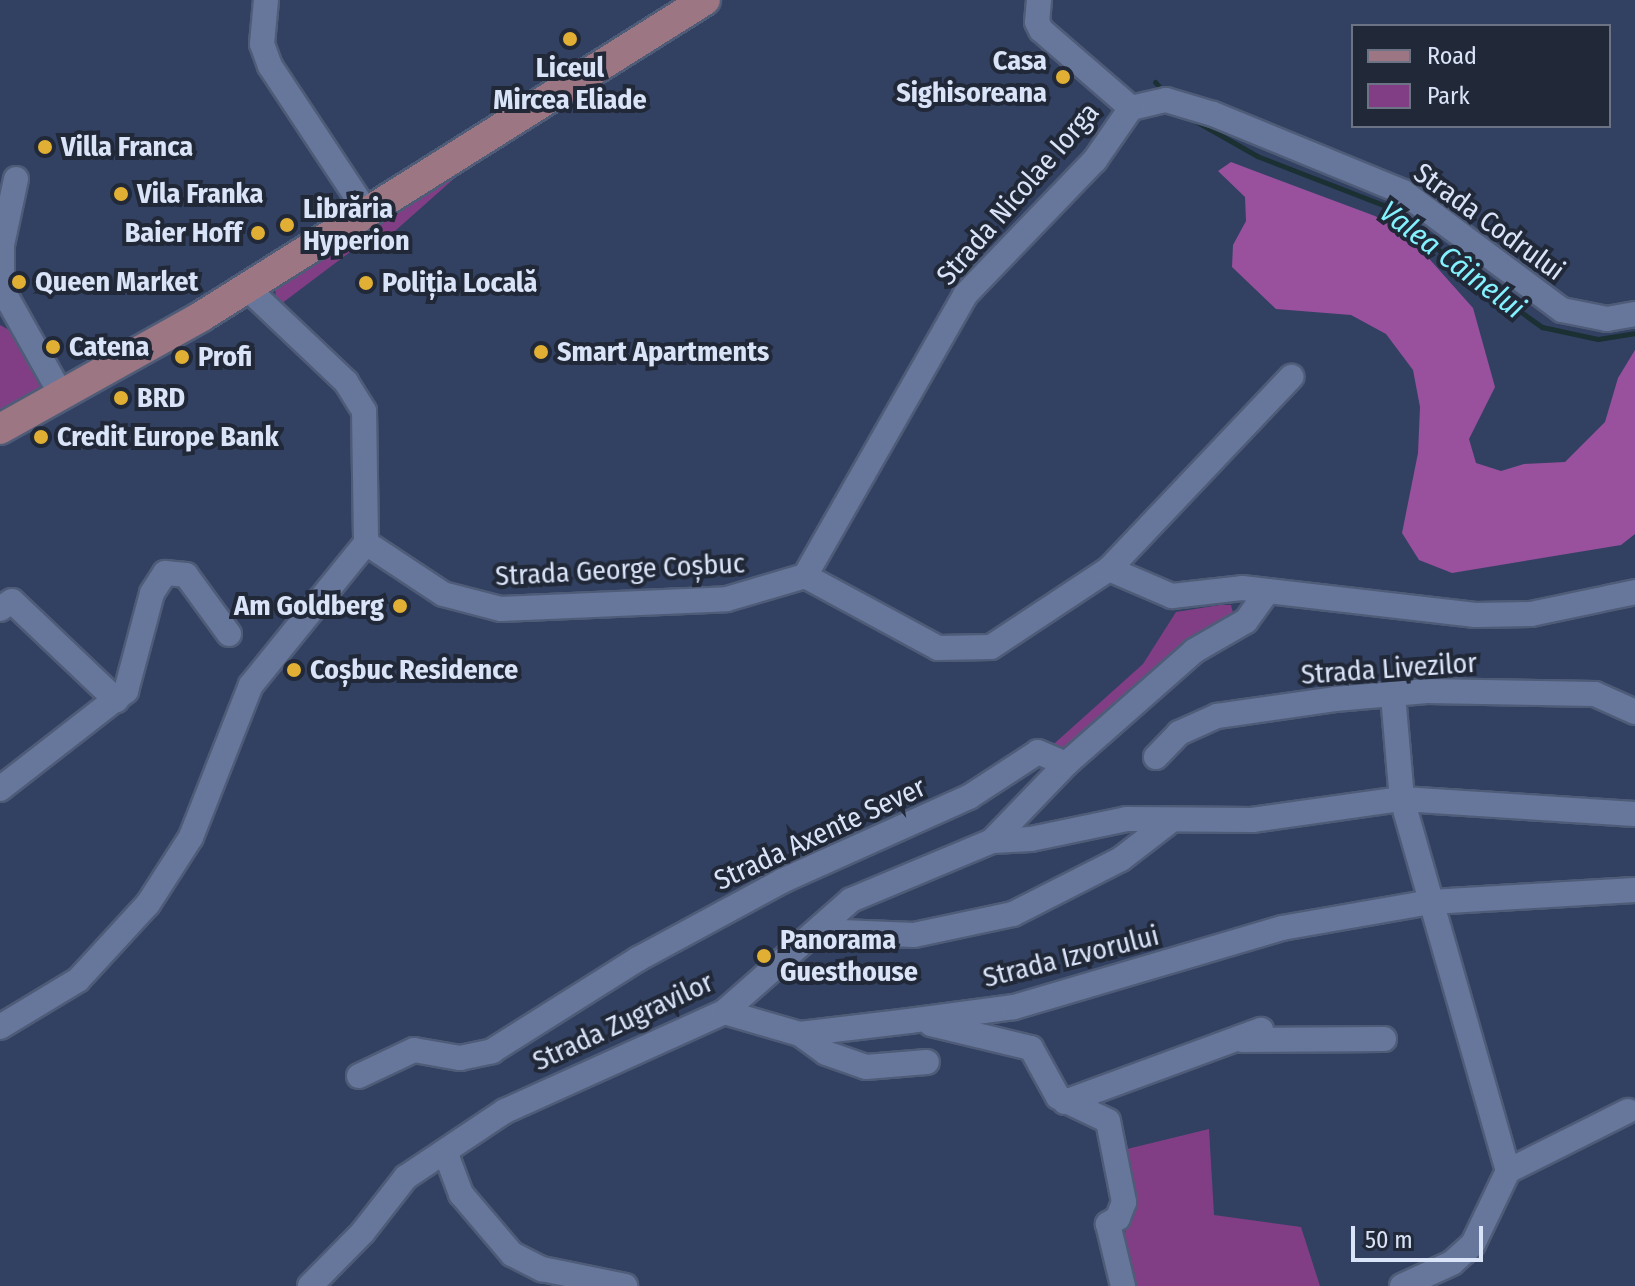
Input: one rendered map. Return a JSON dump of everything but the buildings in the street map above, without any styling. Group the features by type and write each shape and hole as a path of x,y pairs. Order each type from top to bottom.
{"main road":[{"path":"0,429 57,386 247,288 705,0"}],"street":[{"path":"266,0 262,44 270,66 366,211"},
{"name":"Strada Nicolae Iorga","path":"805,576 965,295 1095,160 1131,108 1041,30 1037,22 1039,0"},
{"name":"Strada Codrului","path":"1131,108 1166,100 1213,114 1403,192 1562,310 1607,319 1635,314"},
{"path":"16,179 2,245 2,289 57,386"},
{"path":"0,1027 78,980 148,904 191,837 251,685 366,543 364,411 346,382 247,288"},
{"path":"805,576 910,636 938,648 972,652 991,647 1023,629 1109,569 1291,377"},
{"name":"Strada George Coșbuc","path":"366,543 443,594 501,609 727,599 805,576"},
{"path":"1109,569 1172,596 1242,588 1502,616 1635,592"},
{"path":"0,789 116,700 133,677 152,593 165,573 186,575 229,634"},
{"path":"1066,764 1194,651 1246,621 1268,591"},
{"path":"0,609 12,601 116,700"},
{"name":"Strada Livezilor","path":"1156,757 1179,733 1217,716 1393,695 1595,694 1635,712"},
{"path":"1393,695 1402,799 1508,1171"},
{"name":"Strada Axente Sever","path":"359,1076 414,1050 460,1058 492,1051 638,959 782,881 969,797 1038,752 1066,764"},
{"name":"Strada Zugravilor","path":"992,841 1066,764"},
{"name":"Strada Zugravilor","path":"310,1286 363,1232 406,1177 527,1100 724,1012 872,888 992,841 1031,839 1127,819 1169,822 1252,820 1402,799 1635,814"},
{"path":"817,931 914,935 1013,914 1121,859 1169,822"},
{"name":"Strada Izvorului","path":"724,1012 800,1034 1014,1007 1282,928 1431,902 1635,890"},
{"path":"909,1021 1031,1048 1065,1102 1098,1113 1113,1131 1124,1202 1118,1218 1108,1224 1123,1286"},
{"path":"1065,1102 1261,1030"},
{"path":"800,1034 826,1053 866,1067 927,1062"},
{"path":"1235,1040 1384,1039"},
{"path":"1402,1286 1452,1263 1473,1244 1508,1171 1628,1111"},
{"path":"446,1154 461,1194 512,1254 542,1269 625,1286"}],"green space":[{"path":"457,176 387,238 381,232 363,244 358,236"},
{"path":"349,242 354,249 277,307 275,288"},
{"path":"0,325 9,330 44,388 0,414"},
{"path":"1231,605 1233,613 1146,677 1081,737 1063,750 1046,751 1143,664 1176,612"},
{"path":"1209,1129 1214,1215 1301,1227 1320,1286 1131,1286 1122,1247 1132,1201 1123,1150"}],"shaded area":[{"path":"1231,162 1375,216 1408,235 1473,308 1495,387 1469,439 1476,463 1501,471 1524,464 1565,462 1605,422 1618,378 1635,350 1635,534 1621,545 1452,573 1419,560 1402,533 1418,453 1420,407 1413,370 1386,334 1351,315 1276,309 1232,267 1233,245 1246,221 1245,197 1218,171"}],"waterway":[{"name":"Valea Câinelui","path":"1155,82 1165,93"},
{"name":"Valea Câinelui","path":"1192,119 1257,156 1396,210 1455,265 1542,327 1598,339 1635,333"}],"place":[{"name":"Liceul Mircea Eliade","path":"570,39"},
{"name":"Casa Sighisoreana","path":"1063,77"},
{"name":"Villa Franca","path":"45,147"},
{"name":"Vila Franka","path":"121,194"},
{"name":"Librăria Hyperion","path":"287,225"},
{"name":"Baier Hoff","path":"258,233"},
{"name":"Queen Market","path":"19,282"},
{"name":"Poliția Locală","path":"366,283"},
{"name":"Catena","path":"53,347"},
{"name":"Smart Apartments","path":"541,352"},
{"name":"Profi","path":"182,357"},
{"name":"BRD","path":"121,398"},
{"name":"Credit Europe Bank","path":"41,437"},
{"name":"Am Goldberg","path":"400,606"},
{"name":"Coșbuc Residence","path":"294,670"},
{"name":"Panorama Guesthouse","path":"764,956"}]}
